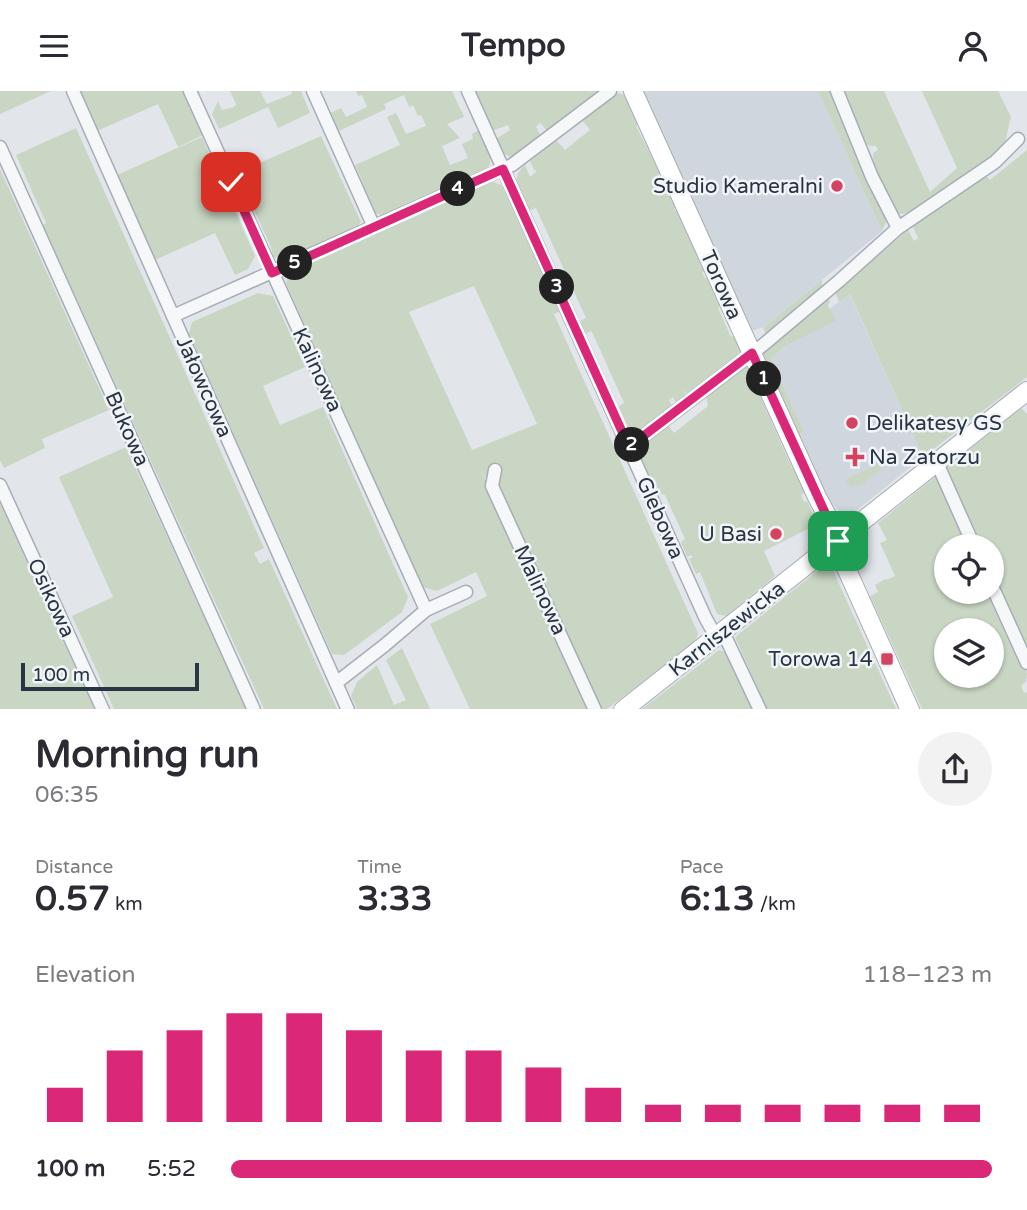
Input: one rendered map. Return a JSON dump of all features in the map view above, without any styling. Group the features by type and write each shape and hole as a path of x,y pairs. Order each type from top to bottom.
{"street":[{"name":"Jałowcowa","path":"73,91 348,709"},
{"name":"Kalinowa","path":"190,91 426,610"},
{"path":"313,91 374,227"},
{"name":"Glebowa","path":"468,91 705,617 719,634 760,709"},
{"path":"173,316 522,160 610,91"},
{"name":"Torowa","path":"634,91 838,541 838,550 910,709"},
{"path":"836,91 872,177 898,228"},
{"path":"629,447 752,353 898,228 995,162 1018,139"},
{"name":"Bukowa","path":"0,147 254,709"},
{"name":"Karniszewicka","path":"623,709 937,463 1025,398"},
{"path":"937,463 969,534"},
{"name":"Malinowa","path":"495,470 492,486 596,709"},
{"name":"Osikowa","path":"0,485 103,709"},
{"path":"336,683 426,610 466,592"},
{"path":"1000,604 1027,663"}],"shaded area":[{"path":"640,91 818,91 882,231 764,327 752,331 649,100 645,103"},
{"path":"849,293 923,457 847,518 824,497 811,459 809,460 801,447 806,449 800,434 804,432 771,358"}],"green space":[{"path":"0,91 51,91 0,114"},
{"path":"78,91 183,91 203,135 178,147 158,104 97,131"},
{"path":"230,91 260,91 267,104 292,94 291,91 301,91 310,113 278,128 268,107 219,129 212,114 218,101 222,110 234,107 236,104"},
{"path":"356,91 452,91 464,117 447,124 460,138 442,146 450,165 468,158 462,144 473,139 472,134 479,130 489,151 489,167 385,216 371,212 361,190 364,185 355,165 400,145 387,117 396,113 406,134 426,126 413,105 409,107 404,95 384,104 386,109 339,131 331,113 341,108 346,117 367,107 362,95 358,96"},
{"path":"474,91 600,91 549,133 540,123 536,127 542,138 511,157 502,153 496,139 510,130 508,125 492,131"},
{"path":"818,91 832,91 887,220 882,231"},
{"path":"842,91 884,91 930,192 957,168 922,91 998,91 1011,117 1001,152 933,199 900,214 878,176 873,153 878,150 876,146 864,143"},
{"path":"618,93 625,95 638,124 636,126 660,173 658,175 661,182 664,181 676,207 674,210 677,210 705,271 702,273 705,278 708,277 721,306 718,308 731,337 734,335 741,351 736,359 689,396 683,389 688,397 678,405 673,397 669,400 673,408 640,432 627,428 623,420 617,407 624,403 593,334 591,331 584,335 578,322 586,318 536,208 528,211 516,182 525,165 530,177 537,171 530,161 556,140 565,150 590,130 582,120"},
{"path":"649,100 746,316 755,339 645,103"},
{"path":"76,128 264,548 254,553 260,564 269,559 337,709 264,709 43,225 46,223 16,155"},
{"path":"321,136 361,222 358,226 286,260 273,257 271,247 237,173"},
{"path":"202,137 255,256 248,269 235,275 215,233 155,260 117,175"},
{"path":"1027,150 1027,377 923,457 850,294 839,302 836,294 908,230 914,241 918,238 912,225 976,179 987,177 990,180"},
{"path":"0,169 109,410 42,439 45,448 4,468 0,460"},
{"path":"492,181 503,186 561,311 554,314 698,633 696,641 607,709 600,709 531,564 479,466 590,709 470,709 430,624 487,596 476,572 437,591 422,587 286,283 291,272","holes":["474,286 537,424 472,450 409,312"]},
{"path":"822,280 822,290 767,336 763,328"},
{"path":"258,293 273,296 305,367 263,386 280,425 323,407 408,597 402,612 344,655 332,654 189,334 192,322"},
{"path":"828,298 828,305 836,321 785,346 771,358 804,432 800,434 805,449 762,359 763,352"},
{"path":"743,367 750,368 792,468 795,468 806,492 801,495 804,502 807,501 818,524 764,551 775,576 726,616 717,614 700,572 696,574 689,559 693,557 687,557 681,542 685,539 665,495 651,485 639,452 642,446 668,425 674,433 708,406 706,396"},
{"path":"1021,408 1027,414 1027,651 1004,595 1004,534 974,534 946,468"},
{"path":"126,447 246,709 114,709 72,616 113,597 59,477"},
{"path":"879,464 881,469 862,485 851,487 845,480"},
{"path":"935,477 938,478 962,534 934,534 934,604 992,604 998,616 1002,618 934,618 934,688 1004,688 1004,623 1027,673 1026,682 1021,685 1024,693 1027,692 1027,709 922,709 870,596 878,592 875,585 895,576 880,543 887,540 878,523"},
{"path":"0,503 77,672 81,671 99,709 0,709"},
{"path":"827,563 830,564 896,709 767,709 735,637"},
{"path":"402,648 430,709 357,709 351,696 357,682 377,665 394,705 406,700 386,660"},
{"path":"719,650 725,652 752,709 642,709"}],"place":[{"name":"Studio Kameralni","path":"837,186"},
{"name":"Delikatesy GS","path":"852,423"},
{"name":"Na Zatorzu","path":"855,457"},
{"name":"U Basi","path":"776,534"},
{"name":"Torowa 14","path":"887,659"}],"route":[{"path":"231,182 272,273 503,169 629,447 752,353 838,541"}]}
